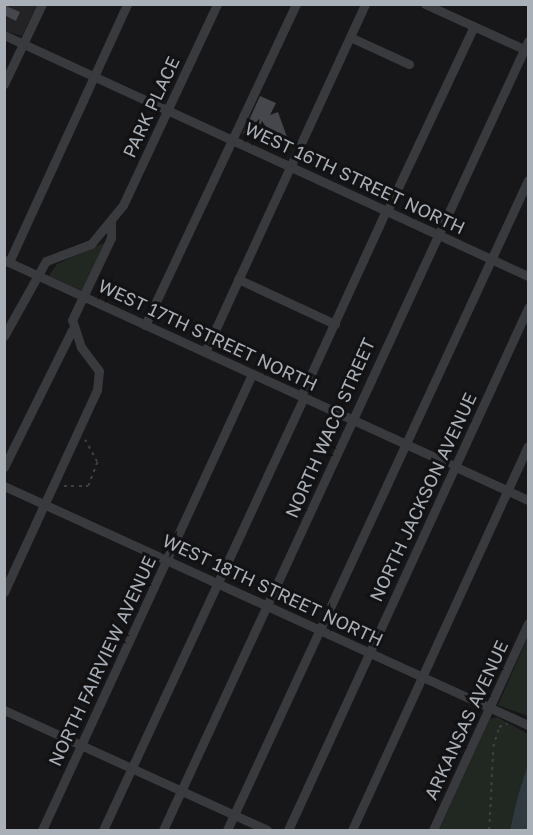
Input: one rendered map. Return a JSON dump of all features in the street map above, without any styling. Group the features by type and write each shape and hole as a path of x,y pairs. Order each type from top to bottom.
{"street":[{"path":"4,84 42,4"},
{"path":"7,261 127,4"},
{"name":"PARK PLACE","path":"4,336 37,275 55,255 91,244 111,222 217,4"},
{"path":"145,325 296,4"},
{"path":"205,352 365,4"},
{"path":"425,4 527,47"},
{"path":"103,831 386,211 474,26"},
{"name":"WEST 16TH STREET NORTH","path":"4,35 528,276"},
{"path":"350,37 409,64"},
{"name":"NORTH WACO STREET","path":"164,831 352,419 527,47"},
{"path":"227,831 528,180"},
{"name":"PARK PLACE","path":"4,467 72,330 82,296 111,238 111,222"},
{"name":"WEST 17TH STREET NORTH","path":"7,261 528,500"},
{"path":"238,279 335,324"},
{"name":"NORTH JACKSON AVENUE","path":"288,831 528,308"},
{"path":"4,592 100,380 95,363 72,330"},
{"name":"NORTH FAIRVIEW AVENUE","path":"42,831 252,374"},
{"path":"352,831 528,446"},
{"name":"WEST 18TH STREET NORTH","path":"4,486 528,725"},
{"name":"ARKANSAS AVENUE","path":"433,831 528,623"},
{"path":"4,710 267,831"}],"path":[{"path":"64,486 84,487 91,481 97,462 85,440"},
{"path":"489,831 495,735 499,727 514,725"}],"shaded area":[{"path":"5,5 37,5 22,36 5,31"},
{"path":"104,243 83,291 49,276 57,264"},
{"path":"528,637 528,716 498,705"},
{"path":"497,717 528,734 528,764 510,830 439,830 490,719"},
{"path":"528,764 528,830 510,830 518,796"}],"building":[{"path":"4,5 20,12 16,21 4,15"},
{"path":"260,96 276,103 270,115 278,112 287,137 275,141 262,121 254,139 243,133"}]}
